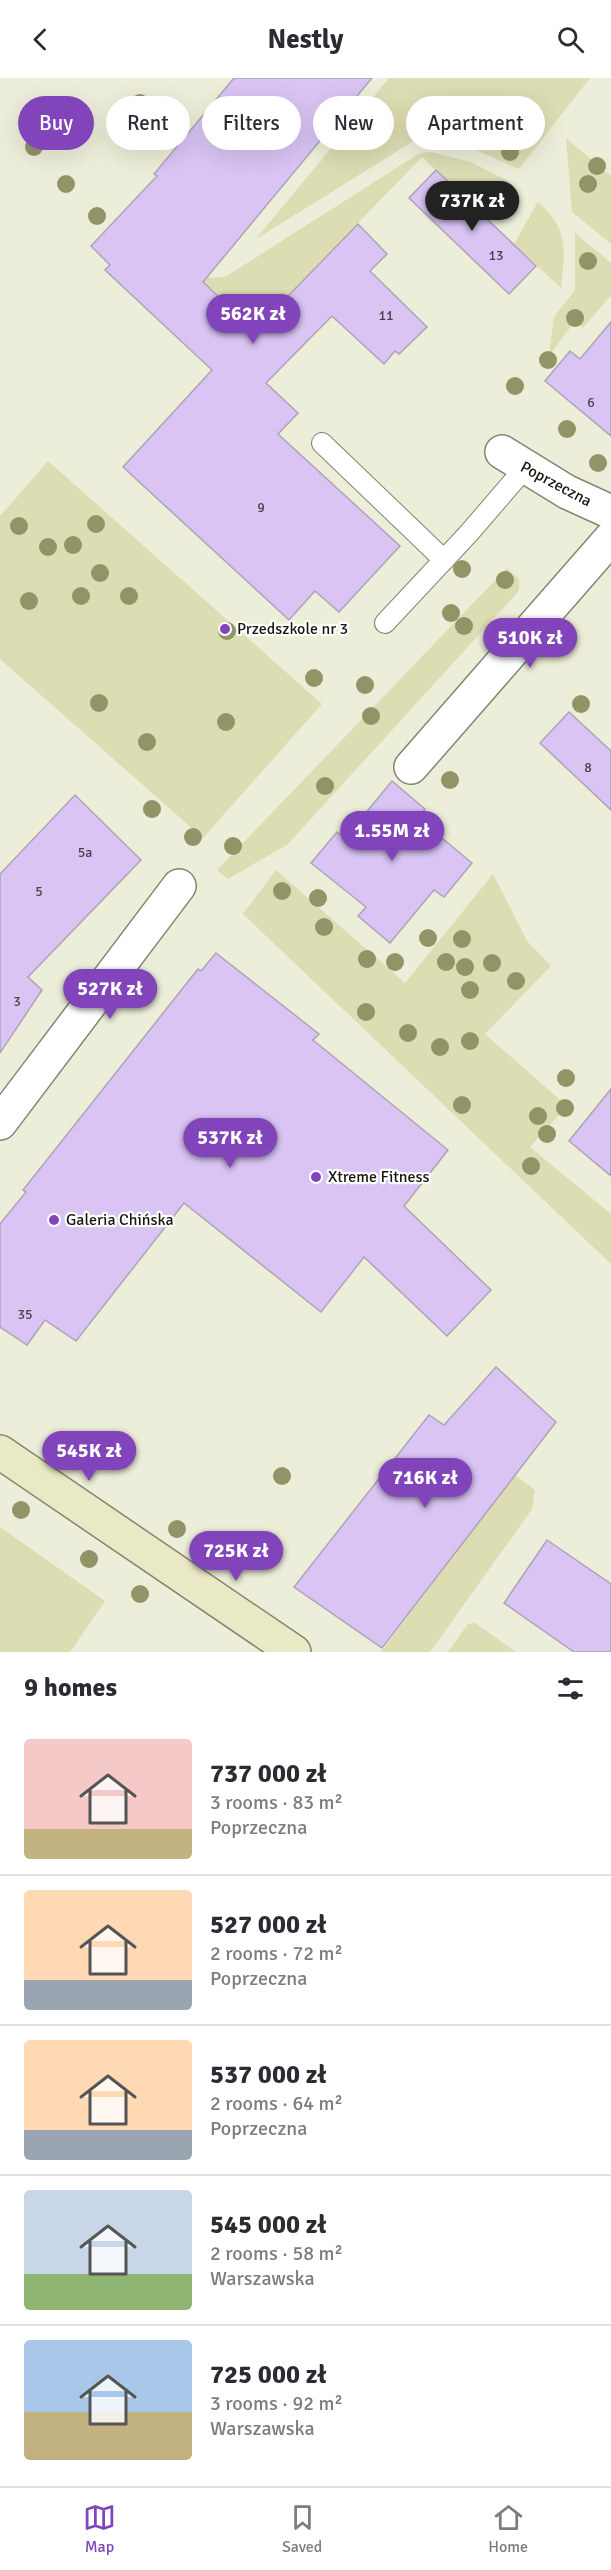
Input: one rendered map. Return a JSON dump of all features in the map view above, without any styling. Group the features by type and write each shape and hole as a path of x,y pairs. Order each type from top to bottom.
{"street":[{"name":"Poprzeczna","path":"513,460 611,512"},
{"path":"411,767 611,538"},
{"path":"0,1123 179,886"},
{"path":"0,1452 284,1649"}],"lane":[{"path":"322,443 444,560"},
{"path":"385,623 444,560 513,460"}],"green space":[{"path":"389,78 590,78 545,136 545,96 406,96 406,146 256,239 330,150 394,150 394,96 374,96"},
{"path":"566,138 611,176 611,244 572,212"},
{"path":"476,150 534,150 519,169"},
{"path":"431,152 471,162 510,182 484,216 422,157 254,330 198,278 225,277 420,153"},
{"path":"538,202 555,221 563,241 561,288 514,244"},
{"path":"575,233 611,263 611,295 583,328 574,322 549,356 554,317 575,290"},
{"path":"48,461 322,704 203,838 0,659 0,516"},
{"path":"507,568 519,579 519,591 287,845 228,879 217,870"},
{"path":"276,870 405,983 493,874 527,941 551,966 485,1034 567,1106 530,1147 611,1214 611,1264 243,914"},
{"path":"515,1475 535,1490 532,1509 430,1652 381,1652"},
{"path":"0,1527 105,1601 70,1652 0,1652"},
{"path":"475,1623 516,1652 448,1652 468,1624"}],"building":[{"path":"234,78 372,78 357,96 313,96 313,149 203,282 254,331 358,224 387,254 370,271 427,327 399,354 395,351 384,364 332,316 266,383 298,413 278,434 400,546 339,612 315,591 289,620 123,467 212,370 105,270 110,265 91,246 157,176 154,174 174,150 190,150 190,131 202,116 202,150 301,150 301,96 219,96"},
{"path":"436,170 536,266 509,294 409,198"},
{"path":"611,322 611,436 545,381 570,351 580,359"},
{"path":"569,712 611,751 611,810 540,743"},
{"path":"392,781 425,809 418,818 472,863 444,897 434,890 390,943 358,916 366,907 311,863 337,832 345,838"},
{"path":"75,795 141,860 28,977 42,990 0,1053 0,874"},
{"path":"216,953 319,1034 313,1040 448,1150 404,1206 491,1290 447,1336 364,1257 321,1312 184,1203 76,1341 45,1320 27,1345 0,1327 0,1224 26,1192 23,1190 198,969 201,971"},
{"path":"611,1089 611,1176 569,1141"},
{"path":"496,1367 556,1422 382,1648 294,1587 429,1415 444,1425"},
{"path":"547,1540 611,1584 611,1652 574,1652 504,1603"}],"place":[{"name":"Przedszkole nr 3","path":"225,629"},
{"name":"Xtreme Fitness","path":"316,1177"},
{"name":"Galeria Chińska","path":"54,1220"}]}
